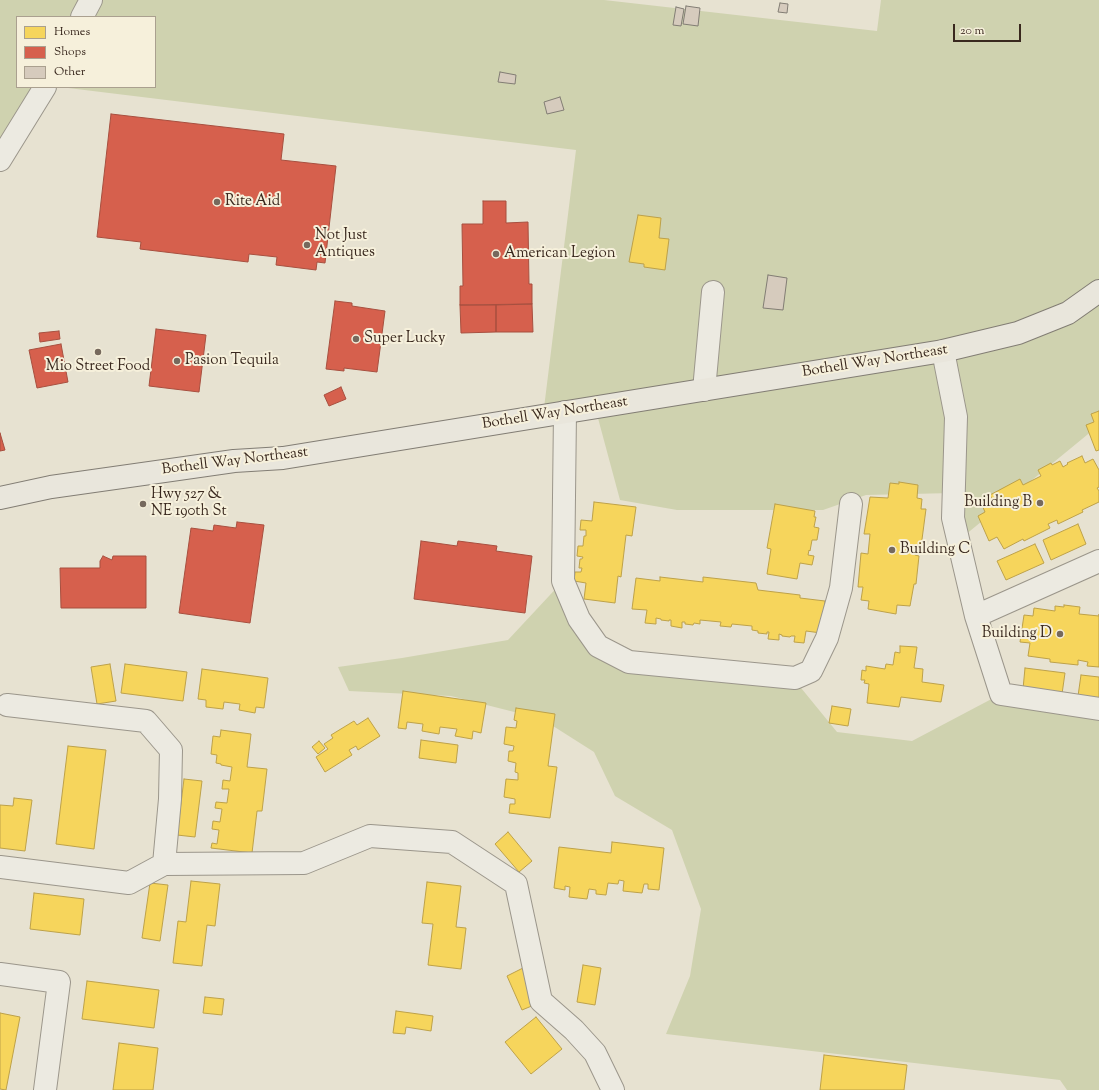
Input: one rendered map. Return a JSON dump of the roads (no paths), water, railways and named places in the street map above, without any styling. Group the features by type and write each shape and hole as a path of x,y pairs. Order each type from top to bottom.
{"main road":[{"name":"Bothell Way Northeast","path":"0,498 51,487 234,461 283,458 943,351 1018,333 1068,313 1099,291"}],"street":[{"path":"83,16 91,0"},
{"path":"0,160 43,88"},
{"path":"704,390 713,292"},
{"path":"943,351 956,417 953,518 976,616 1001,694 1099,709"},
{"path":"565,412 562,581 579,619 598,646 629,662 795,678 811,671 827,638 840,588 851,504"},
{"path":"976,616 1099,561"},
{"path":"7,705 146,721 171,750 170,799 164,864"},
{"path":"0,867 129,883 164,864 304,863 370,836 452,842 516,884 541,1000 574,1030 595,1053 613,1090"},
{"path":"0,974 59,982 46,1090"}],"place":[{"name":"Rite Aid","path":"217,202"},
{"name":"Not Just Antiques","path":"307,245"},
{"name":"American Legion","path":"496,254"},
{"name":"Super Lucky","path":"356,339"},
{"name":"Mio Street Food","path":"98,352"},
{"name":"Pasion Tequila","path":"177,361"},
{"name":"Building B","path":"1040,503"},
{"name":"Hwy 527 & NE 190th St","path":"143,504"},
{"name":"Building C","path":"892,550"},
{"name":"Building D","path":"1060,634"}]}
